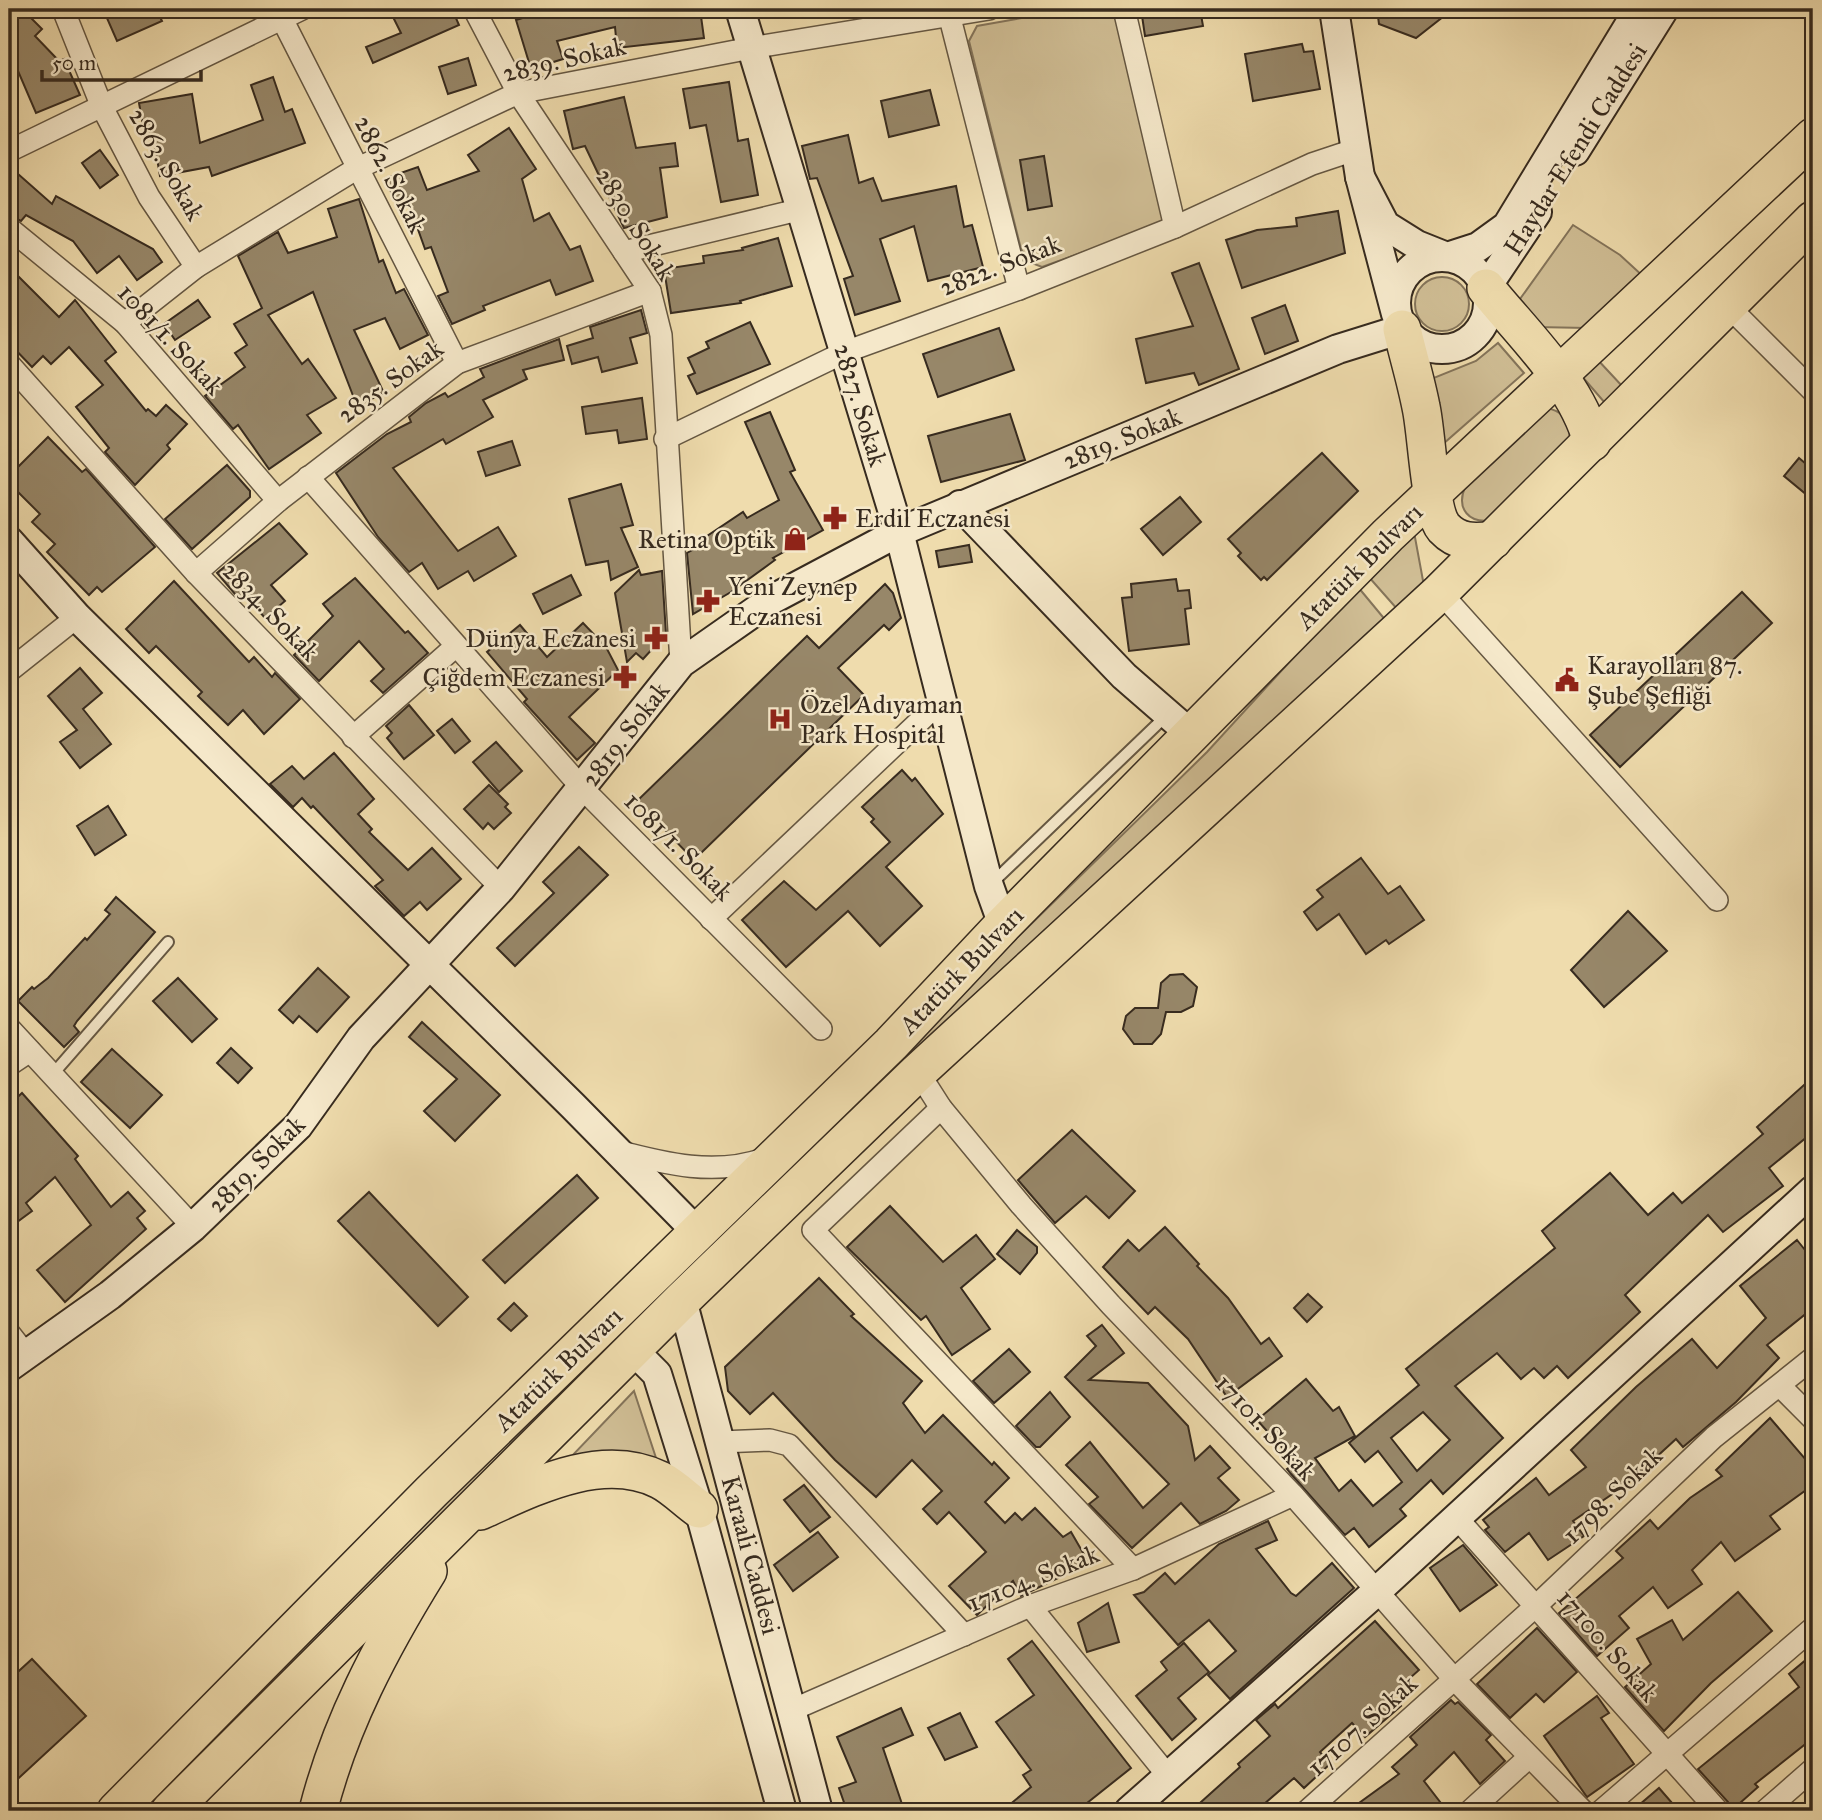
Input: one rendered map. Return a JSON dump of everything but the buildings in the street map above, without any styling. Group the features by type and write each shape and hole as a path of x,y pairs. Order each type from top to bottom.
{"highway":[{"name":"Atatürk Bulvarı","path":"116,1811 431,1492 891,1044 1003,925 1180,726 1811,138"},
{"name":"Atatürk Bulvarı","path":"170,1811 682,1300 918,1072 1236,783 1440,592 1813,220"},
{"path":"1486,288 1579,405 1592,442"},
{"path":"1399,321 1422,409 1435,509 1443,526 1457,538 1475,543 1493,540"},
{"path":"318,1811 338,1748 367,1677 459,1520 550,1480 612,1470 639,1472 659,1479 698,1509"}],"main road":[{"name":"2827. Sokak","path":"740,9 900,532 989,886 1003,925"},
{"path":"1334,9 1360,177 1399,321 1414,341 1429,348 1446,350 1462,345 1476,335 1485,321 1488,304 1486,288 1471,267 1418,245 1385,225 1360,177"},
{"name":"Haydar Efendi Caddesi","path":"1447,257 1478,247 1507,226 1639,9"},
{"name":"Haydar Efendi Caddesi","path":"1486,288 1521,238 1664,9"},
{"path":"1399,321 1395,296 1401,280 1413,267 1429,259 1447,257"},
{"name":"2819. Sokak","path":"18,1362 110,1296 192,1227 298,1126 361,1038 501,888 681,663 771,600 900,532 1399,321"},
{"path":"960,505 1124,676 1180,726"},
{"path":"9,541 76,617 698,1233"},
{"path":"1129,1811 1377,1591 1455,1516 1813,1190"},
{"name":"Karaali Caddesi","path":"682,1300 818,1811"},
{"name":"Karaali Caddesi","path":"632,1349 657,1374 698,1509 782,1811"}],"street":[{"name":"2863. Sokak","path":"63,9 102,107 149,197 195,267"},
{"path":"9,150 102,107 279,14 302,9"},
{"name":"2830. Sokak","path":"474,9 518,93 650,291 661,335 665,439 681,663"},
{"name":"2839. Sokak","path":"125,323 195,267 356,169 518,93 751,48 989,9"},
{"path":"1124,9 1175,227"},
{"name":"2862. Sokak","path":"279,14 457,363"},
{"path":"949,14 1020,289"},
{"name":"2822. Sokak","path":"665,439 845,352 1020,289 1175,227 1312,164 1357,149"},
{"path":"624,252 802,209"},
{"name":"1081/1. Sokak","path":"9,228 125,323 278,501"},
{"name":"2835. Sokak","path":"197,573 278,501 457,363 650,291"},
{"path":"1728,306 1813,391"},
{"name":"2834. Sokak","path":"9,364 197,573 501,888"},
{"name":"1081/1. Sokak","path":"308,477 582,788 821,1029"},
{"path":"1440,592 1717,900"},
{"path":"9,671 76,617"},
{"path":"353,737 456,646"},
{"path":"711,919 942,700"},
{"path":"9,1028 192,1227"},
{"path":"9,1065 30,1051"},
{"name":"17101. Sokak","path":"918,1072 941,1108 1102,1295 1293,1495 1455,1680 1528,1758 1583,1811"},
{"path":"941,1108 813,1230 1133,1569"},
{"path":"616,1150 662,1163 701,1168 744,1166 779,1154"},
{"path":"9,1333 18,1362"},
{"name":"1798. Sokak","path":"1455,1680 1714,1437 1813,1358"},
{"path":"1780,1386 1813,1419"},
{"path":"720,1442 770,1440 789,1445 964,1635"},
{"name":"17104. Sokak","path":"792,1710 1030,1606 1133,1569 1293,1495"},
{"name":"17100. Sokak","path":"1455,1516 1718,1811"},
{"path":"1030,1606 1170,1777"},
{"path":"1601,1811 1813,1628"},
{"name":"17107. Sokak","path":"1307,1811 1455,1680"},
{"path":"1470,1811 1528,1758"},
{"path":"1765,1811 1813,1769"}],"lane":[{"path":"989,886 1180,726"},
{"path":"53,1074 168,942"}],"shaded area":[{"path":"1073,9 1114,9 1167,222 1042,267 1029,262 1021,249 969,41 977,26"},
{"path":"1573,225 1620,255 1645,278 1588,328 1535,327 1517,306"},
{"path":"1442,277 1461,285 1469,304 1461,323 1442,331 1423,323 1415,304 1423,285"},
{"path":"1498,343 1524,373 1443,444 1431,379 1476,361"},
{"path":"1596,358 1623,387 1605,403 1580,374"},
{"path":"1544,408 1561,414 1569,428 1569,440 1492,520 1477,520 1471,517 1466,513 1462,502 1465,487"},
{"path":"1414,532 1424,586 1398,610 1368,576"},
{"path":"1358,587 1387,622 701,1260 508,1447 288,1670 283,1665 502,1442 1207,752"},
{"path":"634,1391 658,1464 568,1460"}],"place":[{"name":"Erdil Eczanesi","path":"835,518"},
{"name":"Retina Optik","path":"795,539"},
{"name":"Yeni Zeynep Eczanesi","path":"708,601"},
{"name":"Dünya Eczanesi","path":"656,638"},
{"name":"Çiğdem Eczanesi","path":"625,677"},
{"name":"Karayolları 87. Şube Şefliği","path":"1567,680"},
{"name":"Özel Adıyaman Park Hospital","path":"780,719"}]}
